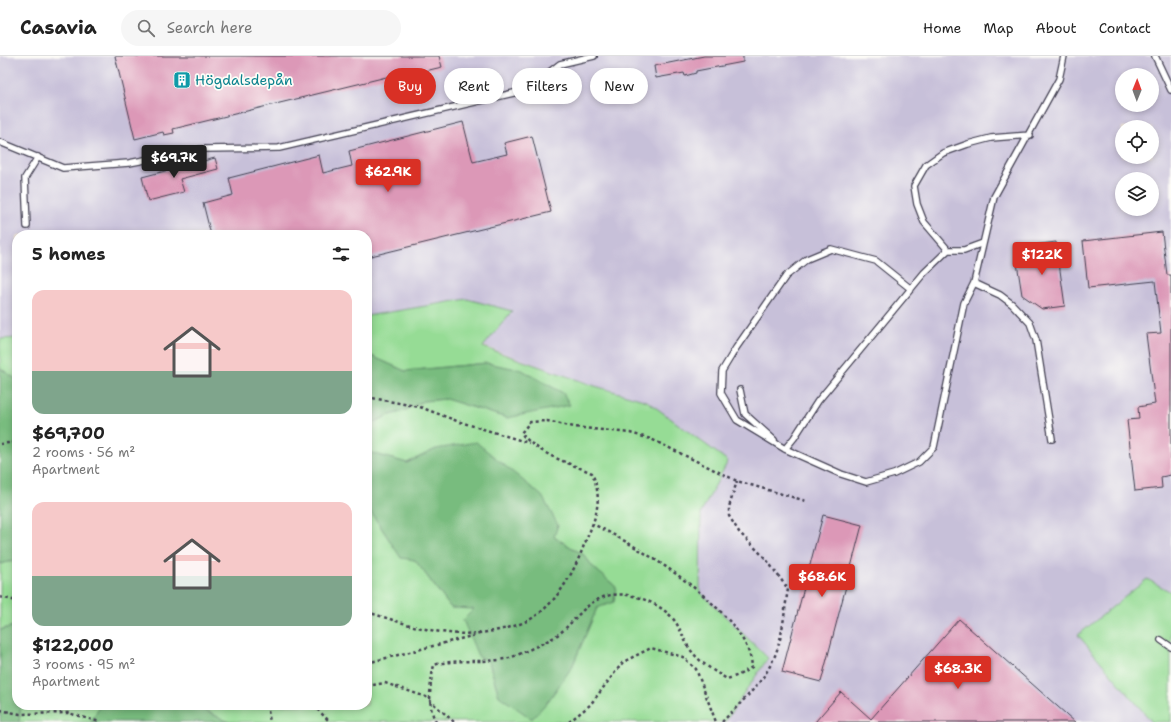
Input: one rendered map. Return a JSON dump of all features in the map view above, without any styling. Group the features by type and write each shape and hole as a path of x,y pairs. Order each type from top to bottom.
{"lane":[{"path":"0,142 63,168 130,163 203,149 279,148 518,92 534,84 560,64 594,56"},
{"path":"911,288 876,261 832,249 808,258 786,276 722,371 722,393 736,420 785,450 841,474 866,482 894,474 919,462 934,447 964,303 974,283 994,197 1008,169 1030,135 1059,79 1064,56"},
{"path":"1155,56 1171,90"},
{"path":"948,250 924,222 917,204 914,186 926,165 943,153 968,144 992,138 1030,135"},
{"path":"27,226 25,178 38,157"},
{"path":"785,450 818,401 924,273 948,250 964,250 983,243"},
{"path":"974,283 1000,295 1012,304 1030,323 1036,340 1052,439"},
{"path":"740,390 745,414 785,450"},
{"path":"1162,640 1171,647"}],"path":[{"path":"372,398 420,407 457,421 529,443 542,451 592,473 598,486 599,501 593,524 578,562 552,600 537,615 518,624 372,662"},
{"path":"529,443 521,433 530,422 547,421 574,427 630,433 651,439 737,481 806,501"},
{"path":"0,444 12,443"},
{"path":"722,722 763,678 772,662 780,636 788,589 766,559 738,532 729,516 729,507 737,481"},
{"path":"436,722 433,716 430,679 434,665 449,661 481,662 510,658 556,636 597,600 620,593 642,599 664,610 678,624 689,646 706,666 727,679 739,675 752,667 751,657 741,635 715,606 689,584 656,560 615,535 593,524"},
{"path":"0,597 12,600"},
{"path":"372,614 406,624 450,633 486,632"},
{"path":"569,722 590,705 623,662 651,648 683,657 696,669 716,722"},
{"path":"372,685 385,683 426,697 454,722"},
{"path":"0,710 20,714 68,712 100,722"},
{"path":"268,710 270,722"},
{"path":"318,710 330,722"}],"shaded area":[{"path":"0,56 1171,56 1171,592 1147,580 1078,635 1152,722 725,722 768,658 700,592 701,513 728,461 647,401 595,386 483,346 511,311 467,299 372,315 372,230 12,230 12,338 0,339"}],"green space":[{"path":"467,299 512,311 483,347 595,386 647,401 728,461 701,513 700,592 768,658 725,722 229,722 204,710 372,710 372,514 401,557 415,560 451,608 475,608 478,656 489,662 499,696 572,667 597,608 616,587 593,567 584,555 554,537 436,449 407,463 372,453 372,424 387,416 404,411 423,401 446,399 507,418 487,363 405,371 372,356 372,315"},
{"path":"12,338 12,376 0,368 0,339"},
{"path":"372,356 405,371 487,363 522,370 563,393 570,405 507,418 446,399 423,401 404,411 387,416 372,424"},
{"path":"0,368 12,376 12,561 0,564"},
{"path":"476,442 542,496 558,525 554,537 584,555 593,567 616,587 614,602 597,608 572,667 549,700 532,719 499,696 489,662 478,656 463,620 474,609 451,608 415,560 401,558 372,514 372,453 407,463 436,449"},
{"path":"12,561 12,626 0,630 0,564"},
{"path":"1147,579 1171,592 1171,722 1152,722 1078,635"},
{"path":"12,626 12,710 20,710 19,722 0,722 0,630"},
{"path":"20,710 97,710 91,722 19,722"},
{"path":"97,710 204,710 229,722 91,722"}],"building":[{"path":"115,56 439,56 442,67 436,68 384,68 384,78 173,129 174,133 164,135 163,132 135,139"},
{"path":"704,56 743,56 743,62 696,71 696,73 685,76 684,73 656,78 654,66"},
{"path":"463,122 473,162 507,154 504,143 532,136 551,212 372,256 372,230 210,230 203,203 233,195 229,178 319,155 323,173 352,166 349,151"},
{"path":"215,158 218,169 180,179 184,192 148,201 142,177"},
{"path":"1162,232 1167,275 1171,275 1171,475 1161,477 1162,488 1135,491 1127,420 1139,419 1138,407 1155,404 1146,334 1161,333 1155,281 1088,288 1083,241"},
{"path":"1056,242 1065,306 1042,309 1022,295 1017,263 1033,245"},
{"path":"823,515 862,525 821,682 782,672"},
{"path":"959,619 1075,722 815,722 841,692 871,719"}],"place":[{"name":"Högdalsdepån","path":"182,80"}]}
